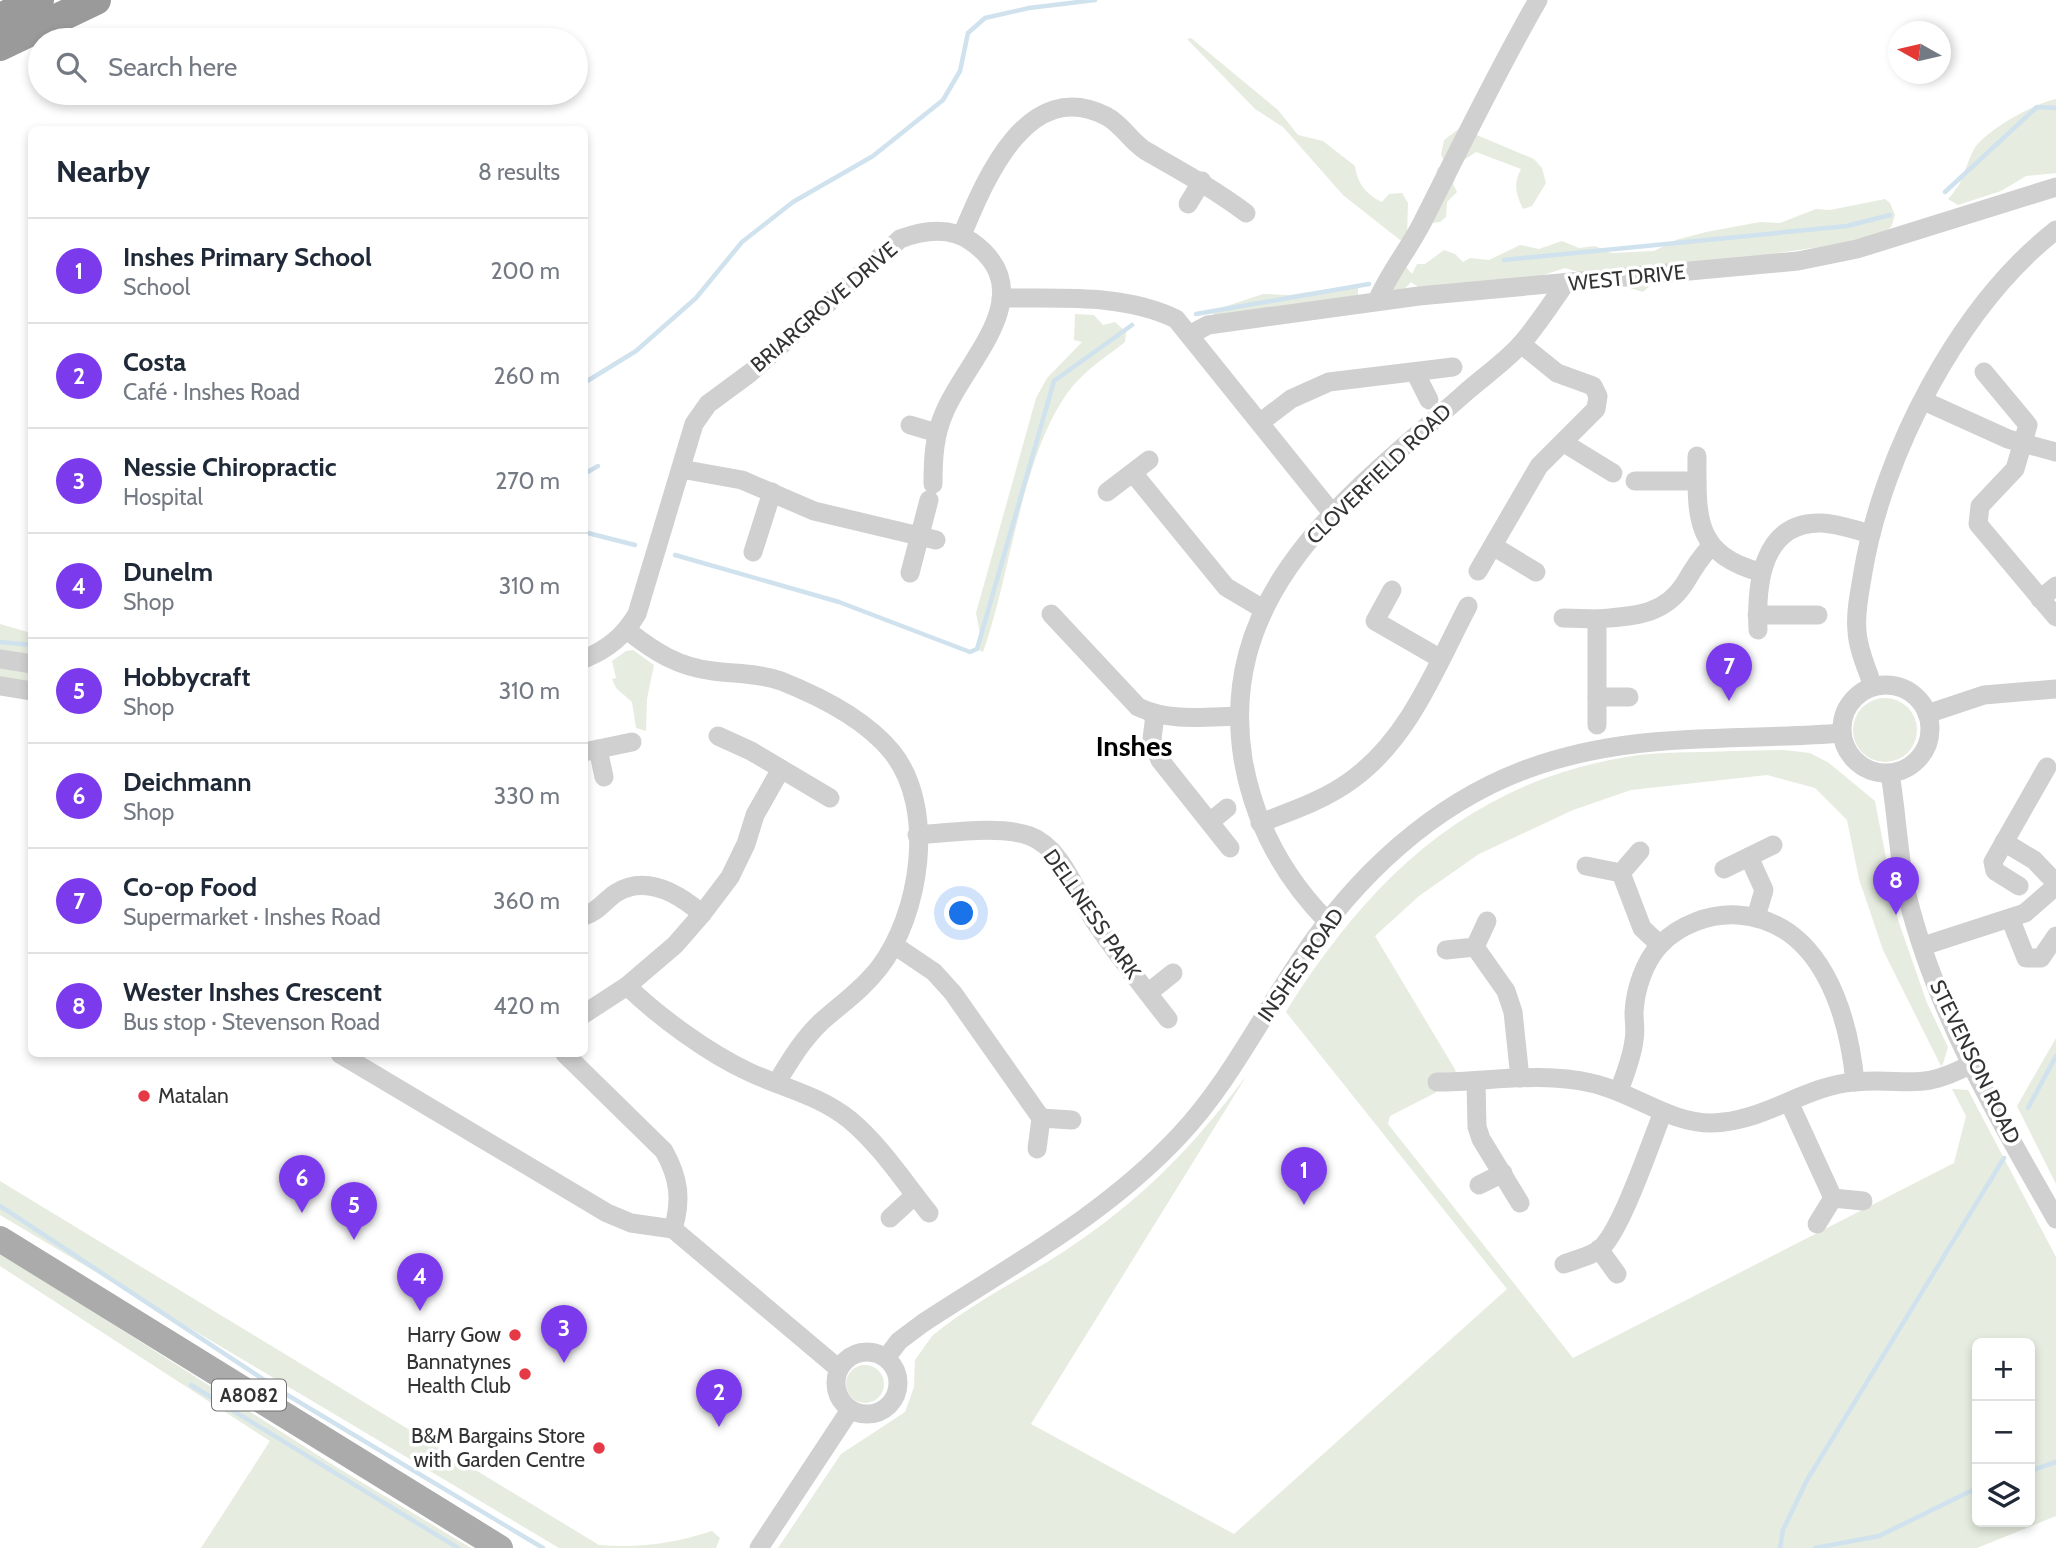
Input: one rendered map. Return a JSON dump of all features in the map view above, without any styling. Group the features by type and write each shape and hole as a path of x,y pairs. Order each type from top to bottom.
{"highway":[{"path":"0,18 39,0"},
{"path":"38,28 96,0"},
{"path":"0,46 28,33"}],"main road":[{"name":"A8082","path":"0,1239 500,1548"}],"street":[{"path":"1377,301 1388,276 1420,227 1507,53 1538,0"},
{"path":"910,573 928,538 937,433 945,409 995,327 1001,299 999,276 989,258 962,235 991,169 1004,148 1021,130 1055,111 1091,110 1109,117 1147,151 1202,181 1246,213"},
{"path":"1188,204 1202,181"},
{"name":"WEST DRIVE","path":"1188,331 1377,301 1798,261 1857,249 2056,187"},
{"path":"1873,687 1860,650 1857,629 1871,534 1882,498 1924,401 1959,337 2003,282 2056,230"},
{"name":"BRIARGROVE DRIVE","path":"628,631 637,614 654,563 694,425 709,404 750,373 900,239 921,232 962,235"},
{"name":"CLOVERFIELD ROAD","path":"1327,921 1284,872 1248,787 1239,716 1252,640 1263,609 1284,570 1332,513 1521,344 1565,284"},
{"path":"1001,299 1119,302 1164,313 1188,331 1332,513"},
{"path":"1478,571 1539,466 1596,410 1598,396 1594,386 1557,373 1521,344"},
{"path":"1261,422 1291,399 1329,382 1453,367"},
{"path":"1415,372 1429,400"},
{"path":"1984,372 2026,419 2028,425 2025,443 2015,469 1980,506 1979,524 2056,617"},
{"path":"1924,401 1959,420 2056,452"},
{"path":"910,425 937,433"},
{"path":"1564,443 1613,473"},
{"path":"1697,456 1697,512 1711,546 1741,567 1760,572"},
{"path":"1107,492 1149,460"},
{"path":"681,469 742,480 814,511 928,538"},
{"path":"1133,473 1226,587 1263,609"},
{"path":"1635,481 1697,481"},
{"path":"753,552 772,492"},
{"path":"1818,615 1757,623 1760,572 1778,540 1803,526 1821,523 1871,534"},
{"path":"1493,546 1536,572"},
{"path":"1563,618 1597,619 1644,615 1659,610 1672,599 1711,546"},
{"path":"2040,599 2056,586"},
{"path":"1392,590 1375,621 1441,659"},
{"path":"1261,823 1323,798 1377,760 1401,730 1468,606"},
{"path":"1051,614 1138,707 1155,715 1239,716"},
{"path":"1597,619 1597,725"},
{"path":"588,657 628,631 662,657 684,666 778,680 857,722 877,736 894,754 905,775 917,835 914,893 894,945 862,989 805,1039 777,1082"},
{"path":"0,659 28,663"},
{"path":"0,686 28,690"},
{"path":"1873,687 1899,687 1921,702 1930,727 1924,753 1903,770 1890,774 1863,768 1849,753 1842,733 1843,718 1849,704 1860,693 1873,687"},
{"path":"1927,714 1984,695 2056,688"},
{"path":"1597,698 1629,697"},
{"path":"1155,715 1152,739 1160,760 1230,848"},
{"name":"INSHES ROAD","path":"886,1358 899,1341 923,1323 1096,1213 1181,1135 1225,1079 1327,921 1391,850 1455,804 1525,769 1599,747 1666,738 1842,733"},
{"path":"718,736 830,798"},
{"path":"604,777 591,750 632,742"},
{"path":"588,1011 627,986 675,945 702,914 730,877 746,844 755,815 781,769"},
{"name":"STEVENSON ROAD","path":"1890,774 1907,894 1940,998 2056,1219"},
{"path":"2019,886 1995,871 1993,862 2048,776"},
{"path":"1210,822 1227,807"},
{"name":"DELLNESS PARK","path":"917,835 998,832 1031,836 1048,848 1060,863 1095,923 1168,1019"},
{"path":"1923,946 2025,912 2056,884 2034,860 2004,842"},
{"path":"1724,869 1773,845"},
{"path":"1621,873 1640,850"},
{"path":"1749,857 1764,890 1756,917"},
{"path":"1586,866 1621,873"},
{"path":"1621,873 1638,921 1660,945"},
{"path":"588,913 616,893 648,885 667,889 702,914"},
{"path":"1619,1091 1632,1055 1637,989 1660,945 1684,927 1706,918 1727,914 1756,917 1775,923 1799,938 1814,953 1825,974 1849,1039 1855,1082"},
{"path":"2010,918 2026,958 2041,958 2056,936"},
{"path":"1475,947 1487,921"},
{"path":"894,945 934,972 953,993 1041,1118 1037,1149"},
{"path":"1446,950 1475,947"},
{"path":"1475,947 1506,991 1513,1012 1520,1078"},
{"path":"1148,993 1173,973"},
{"path":"627,986 659,1014 725,1058 819,1100 849,1120 876,1146 929,1213"},
{"path":"345,1057 607,1213 631,1223 673,1229 839,1369"},
{"path":"568,1057 664,1152 675,1171 679,1190 679,1210 673,1229"},
{"path":"1437,1082 1520,1078 1572,1079 1619,1091 1663,1112 1688,1120 1733,1121 1752,1117 1819,1087 1855,1082 1934,1082 1973,1063"},
{"path":"1476,1082 1477,1127 1520,1203"},
{"path":"1789,1102 1833,1198"},
{"path":"1564,1264 1600,1249 1618,1222 1663,1112"},
{"path":"1041,1118 1072,1120"},
{"path":"1479,1185 1503,1173"},
{"path":"890,1218 915,1195"},
{"path":"1833,1198 1863,1201"},
{"path":"1817,1224 1833,1198"},
{"path":"1600,1249 1617,1274"},
{"path":"860,1353 878,1354 886,1358 898,1376 898,1386 890,1405 871,1415 850,1410 843,1404 836,1387 839,1369 844,1362 860,1353"},
{"path":"759,1548 850,1410"}],"shaded area":[{"path":"1191,38 1278,110 1298,135 1323,141 1355,166 1360,183 1371,196 1382,202 1389,194 1402,193 1408,203 1407,237 1400,240 1343,195 1283,127 1255,109 1187,39"},
{"path":"2056,99 2056,173 2026,176 2001,191 1958,205 1948,199 1961,181 1978,143 2023,112"},
{"path":"1460,128 1534,159 1542,168 1546,183 1532,206 1523,209 1516,189 1521,169 1476,152 1461,162 1453,184 1457,192 1447,202 1446,217 1440,222 1432,223 1437,169 1445,162 1441,155 1444,140"},
{"path":"1885,199 1890,203 1895,215 1891,227 1880,235 1854,242 1669,269 1643,292 1565,268 1534,278 1423,290 1411,282 1401,293 1392,291 1390,276 1406,267 1412,274 1417,264 1425,264 1444,250 1455,254 1463,262 1470,258 1489,260 1520,245 1539,249 1562,241 1579,248 1595,246 1611,253 1654,251 1676,240 1706,232 1760,222 1780,223 1816,209 1830,210"},
{"path":"1348,286 1358,288 1358,296 1212,317 1215,310 1263,294 1289,295"},
{"path":"1075,314 1094,315 1103,325 1115,322 1126,332 1125,342 1078,380 1055,413 1029,478 983,652 977,649 980,634 976,613 1036,398 1047,378 1082,342 1074,340"},
{"path":"0,624 28,632 28,686 0,681"},
{"path":"633,650 654,665 647,699 646,731 636,728 632,702 616,688 612,679 616,678 612,661 626,651"},
{"path":"1879,698 1891,698 1908,707 1915,718 1915,742 1908,753 1891,762 1879,762 1867,757 1858,748 1853,736 1853,724 1858,712 1867,703"},
{"path":"1784,750 1810,753 1829,763 1875,801 1898,920 1927,1003 1948,1047 1943,1064 1941,1066 1883,950 1859,879 1847,820 1815,788 1767,775 1631,790 1573,810 1479,854 1419,896 1375,936 1456,1071 1435,1093 1390,1116 1388,1124 1573,1358 1954,1163 1966,1116 1952,1089 1968,1090 2056,1257 2056,1516 2035,1525 2035,1338 1972,1338 1972,1527 2029,1527 1977,1548 778,1548 841,1454 905,1412 914,1387 915,1360 932,1336 980,1302 1063,1252 1117,1213 1185,1150 1247,1075 1031,1424 1234,1534 1507,1289 1286,1012 1355,916 1391,877 1430,843 1473,813 1519,789 1570,770 1626,757 1665,753"},
{"path":"2056,1038 2056,1184 2017,1106"},
{"path":"0,1181 599,1545 656,1544 712,1531 720,1538 716,1548 559,1548 0,1215"},
{"path":"0,1252 338,1468 471,1548 201,1548 270,1441 0,1266"},
{"path":"865,1365 878,1371 884,1384 878,1397 865,1403 852,1397 846,1384 852,1371"}],"waterway":[{"path":"588,381 636,351 696,298 742,242 793,202 873,156 943,100 960,71 968,33 985,18 1029,8 1095,0"},
{"path":"1945,192 2037,107 2056,108"},
{"path":"1504,260 1847,226 1890,215"},
{"path":"1196,314 1369,284"},
{"path":"675,555 839,602 970,652 977,649 1054,381 1132,325"},
{"path":"588,472 598,466"},
{"path":"588,533 635,545"},
{"path":"0,642 28,645"},
{"path":"2028,1108 2056,1056"},
{"path":"1780,1548 1783,1530 1807,1480 2004,1158"},
{"path":"0,1206 284,1393 543,1548"},
{"path":"191,1385 458,1548"},
{"path":"2035,1469 2056,1462"},
{"path":"1815,1548 1879,1536 1972,1490"}],"place":[{"name":"Co-op Food","path":"1729,701"},
{"name":"Wester Inshes Crescent","path":"1896,915"},
{"name":"Matalan","path":"144,1096"},
{"name":"Inshes Primary School","path":"1304,1205"},
{"name":"Deichmann","path":"302,1213"},
{"name":"Hobbycraft","path":"354,1240"},
{"name":"Dunelm","path":"420,1311"},
{"name":"Harry Gow","path":"515,1335"},
{"name":"Nessie Chiropractic","path":"564,1363"},
{"name":"Bannatynes Health Club","path":"525,1374"},
{"name":"Costa","path":"719,1427"},
{"name":"B&M Bargains Store with Garden Centre","path":"599,1448"}],"district":[{"name":"Inshes","path":"1134,746"}]}
